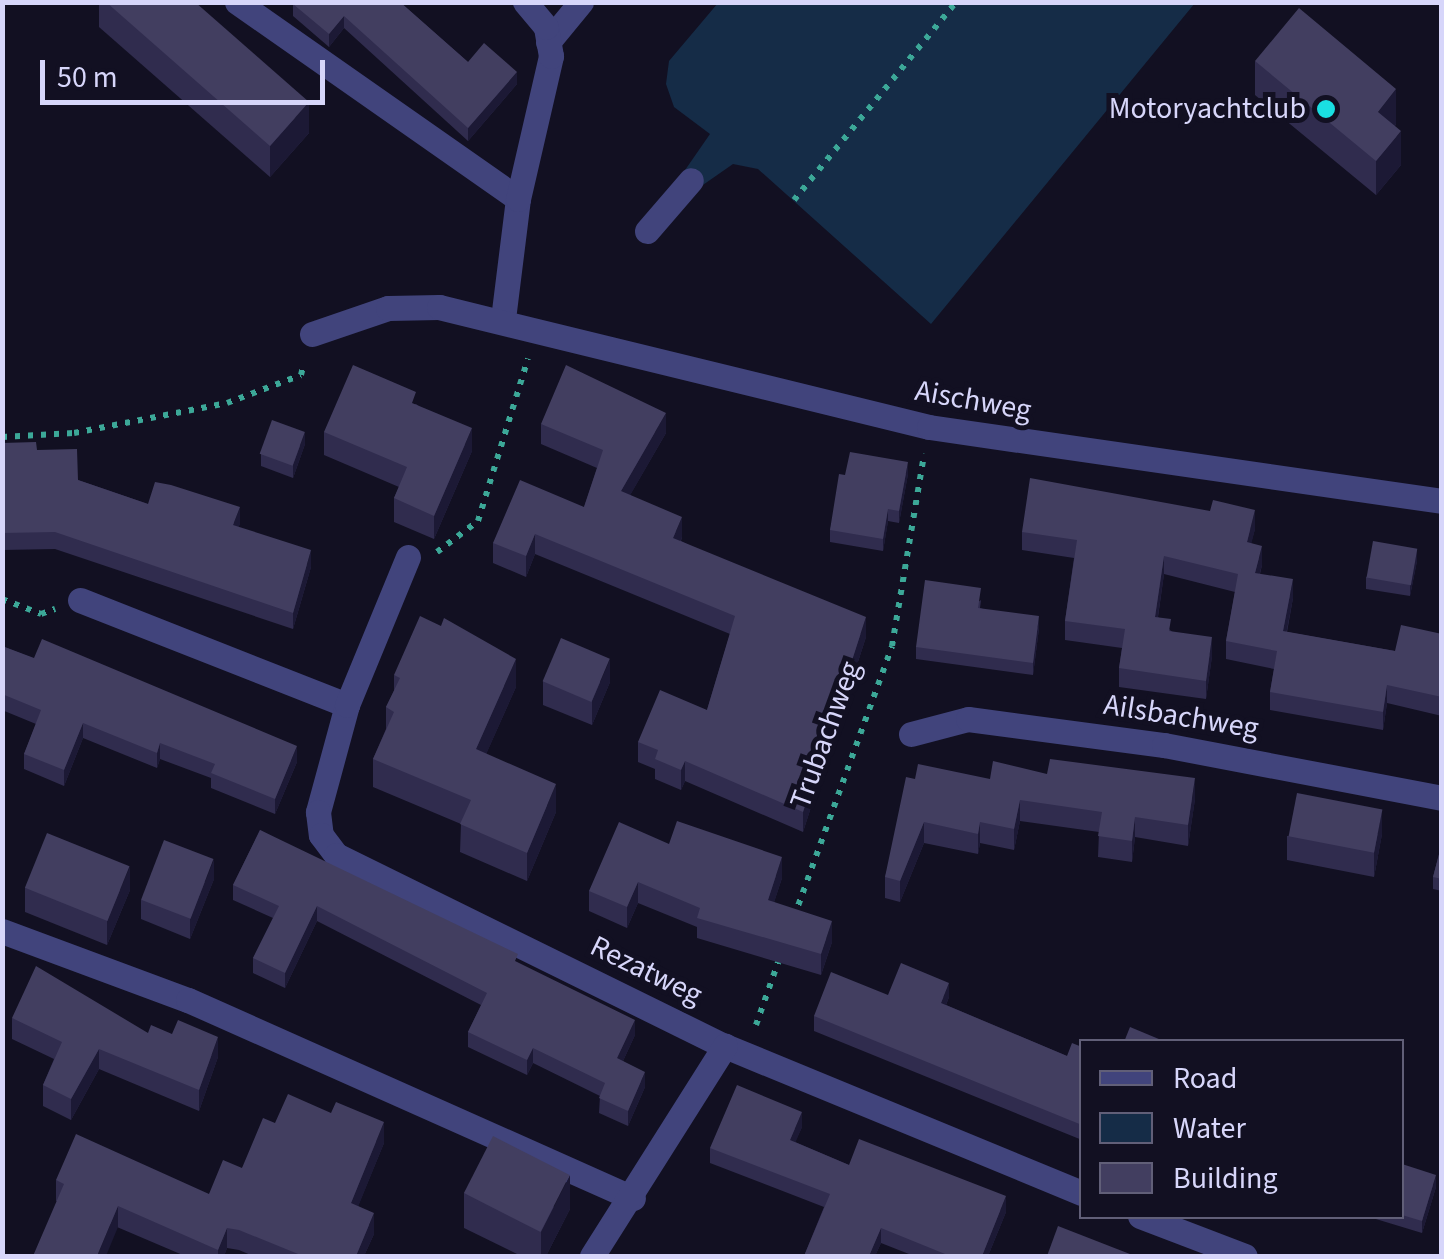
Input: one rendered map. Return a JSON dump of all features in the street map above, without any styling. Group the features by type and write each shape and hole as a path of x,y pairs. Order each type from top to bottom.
{"street":[{"path":"237,2 518,200"},
{"path":"503,320 518,200 541,100 548,42 546,27 525,2"},
{"path":"548,42 581,2"},
{"path":"646,231 691,180"},
{"name":"Aischweg","path":"312,334 388,308 439,307 929,427 1442,502"},
{"name":"Rezatweg","path":"408,556 347,705 318,812 321,835 336,855 735,1050 1079,1192"},
{"path":"80,600 347,705"},
{"name":"Ailsbachweg","path":"911,734 968,719 1164,745 1442,798"},
{"path":"2,930 188,1000 632,1198"},
{"path":"592,1256 735,1050"},
{"path":"1148,1219 1245,1256"}],"path":[{"path":"794,200 956,2"},
{"path":"408,556 434,554 478,521 500,466 536,328"},
{"path":"2,436 74,433 228,403 301,375 312,334"},
{"name":"Trubachweg","path":"792,923 892,646 929,427"},
{"path":"2,599 41,614 80,600"},
{"path":"735,1050 786,941"}],"water":[{"path":"718,3 1195,3 931,324 758,169 733,164 700,187 683,173 710,134 674,107 666,84 669,61"}],"building":[{"path":"106,2 195,2 309,102 270,146"},
{"path":"294,2 400,2 468,62 484,43 517,72 468,128 344,16 329,34"},
{"path":"1299,8 1396,89 1378,112 1401,131 1376,161 1255,61"},
{"path":"353,365 416,392 412,403 472,428 434,516 394,498 407,467 324,432"},
{"path":"566,365 666,413 621,491 682,517 673,538 866,617 803,812 685,761 681,770 655,759 658,750 638,742 660,690 707,710 735,616 535,534 526,556 493,543 520,480 584,507 603,450 541,424"},
{"path":"272,420 305,432 293,466 260,454"},
{"path":"36,442 37,450 77,449 78,480 148,504 155,482 171,485 240,507 233,525 311,550 293,613 55,532 2,533 2,443"},
{"path":"850,452 908,462 899,511 888,509 883,539 830,530 839,474 845,475"},
{"path":"1030,478 1210,511 1213,500 1255,510 1247,542 1262,546 1255,573 1293,579 1283,631 1395,651 1401,625 1442,634 1442,697 1387,685 1383,712 1270,692 1277,651 1226,641 1238,574 1164,556 1155,617 1171,619 1169,631 1212,637 1206,681 1119,668 1125,629 1065,621 1077,540 1022,532"},
{"path":"1373,541 1417,549 1411,585 1367,577"},
{"path":"925,580 981,588 978,608 1039,616 1033,663 916,647"},
{"path":"420,616 441,626 444,618 516,659 476,749 556,784 527,853 460,824 471,800 373,759 394,712 386,707 400,678 394,675"},
{"path":"561,638 610,659 591,702 543,681"},
{"path":"42,639 297,746 275,799 211,773 215,764 160,743 157,753 83,723 64,770 24,754 41,710 2,694 2,646 34,658"},
{"path":"1050,759 1195,778 1188,825 1135,817 1132,841 1098,836 1102,812 1020,800 1014,829 980,822 978,834 924,822 900,881 885,877 906,777 915,779 918,764 990,779 993,761 1047,774"},
{"path":"1297,793 1382,810 1374,853 1289,836"},
{"path":"677,821 782,857 768,900 832,921 821,954 697,918 700,908 638,882 627,907 589,891 619,822 669,844"},
{"path":"260,830 518,954 515,961 635,1020 617,1058 645,1072 628,1111 599,1098 605,1083 533,1048 527,1060 468,1032 487,993 317,906 285,973 253,958 279,906 233,885"},
{"path":"47,833 130,866 107,921 25,888"},
{"path":"164,840 213,859 191,919 141,900"},
{"path":"1442,843 1442,879 1433,877"},
{"path":"901,963 949,983 941,1003 1067,1056 1072,1043 1079,1046 1079,1124 814,1016 831,972 888,995"},
{"path":"36,966 148,1033 151,1025 172,1034 178,1020 218,1037 199,1090 99,1049 71,1099 43,1085 62,1042 12,1018"},
{"path":"1130,1027 1159,1039 1125,1039"},
{"path":"737,1085 802,1112 790,1140 849,1165 859,1139 1006,1196 982,1256 950,1256 881,1228 869,1256 804,1256 830,1194 710,1148"},
{"path":"288,1094 331,1113 336,1102 384,1122 351,1203 374,1213 356,1256 303,1256 227,1228 218,1250 118,1206 97,1256 33,1256 64,1184 56,1180 76,1134 209,1194 223,1160 242,1168 263,1118 275,1123"},
{"path":"493,1136 570,1175 541,1232 464,1193"},
{"path":"1404,1165 1436,1175 1422,1221 1404,1216"},
{"path":"1058,1226 1135,1256 1047,1256"}],"place":[{"name":"Motoryachtclub","path":"1326,109"}]}
